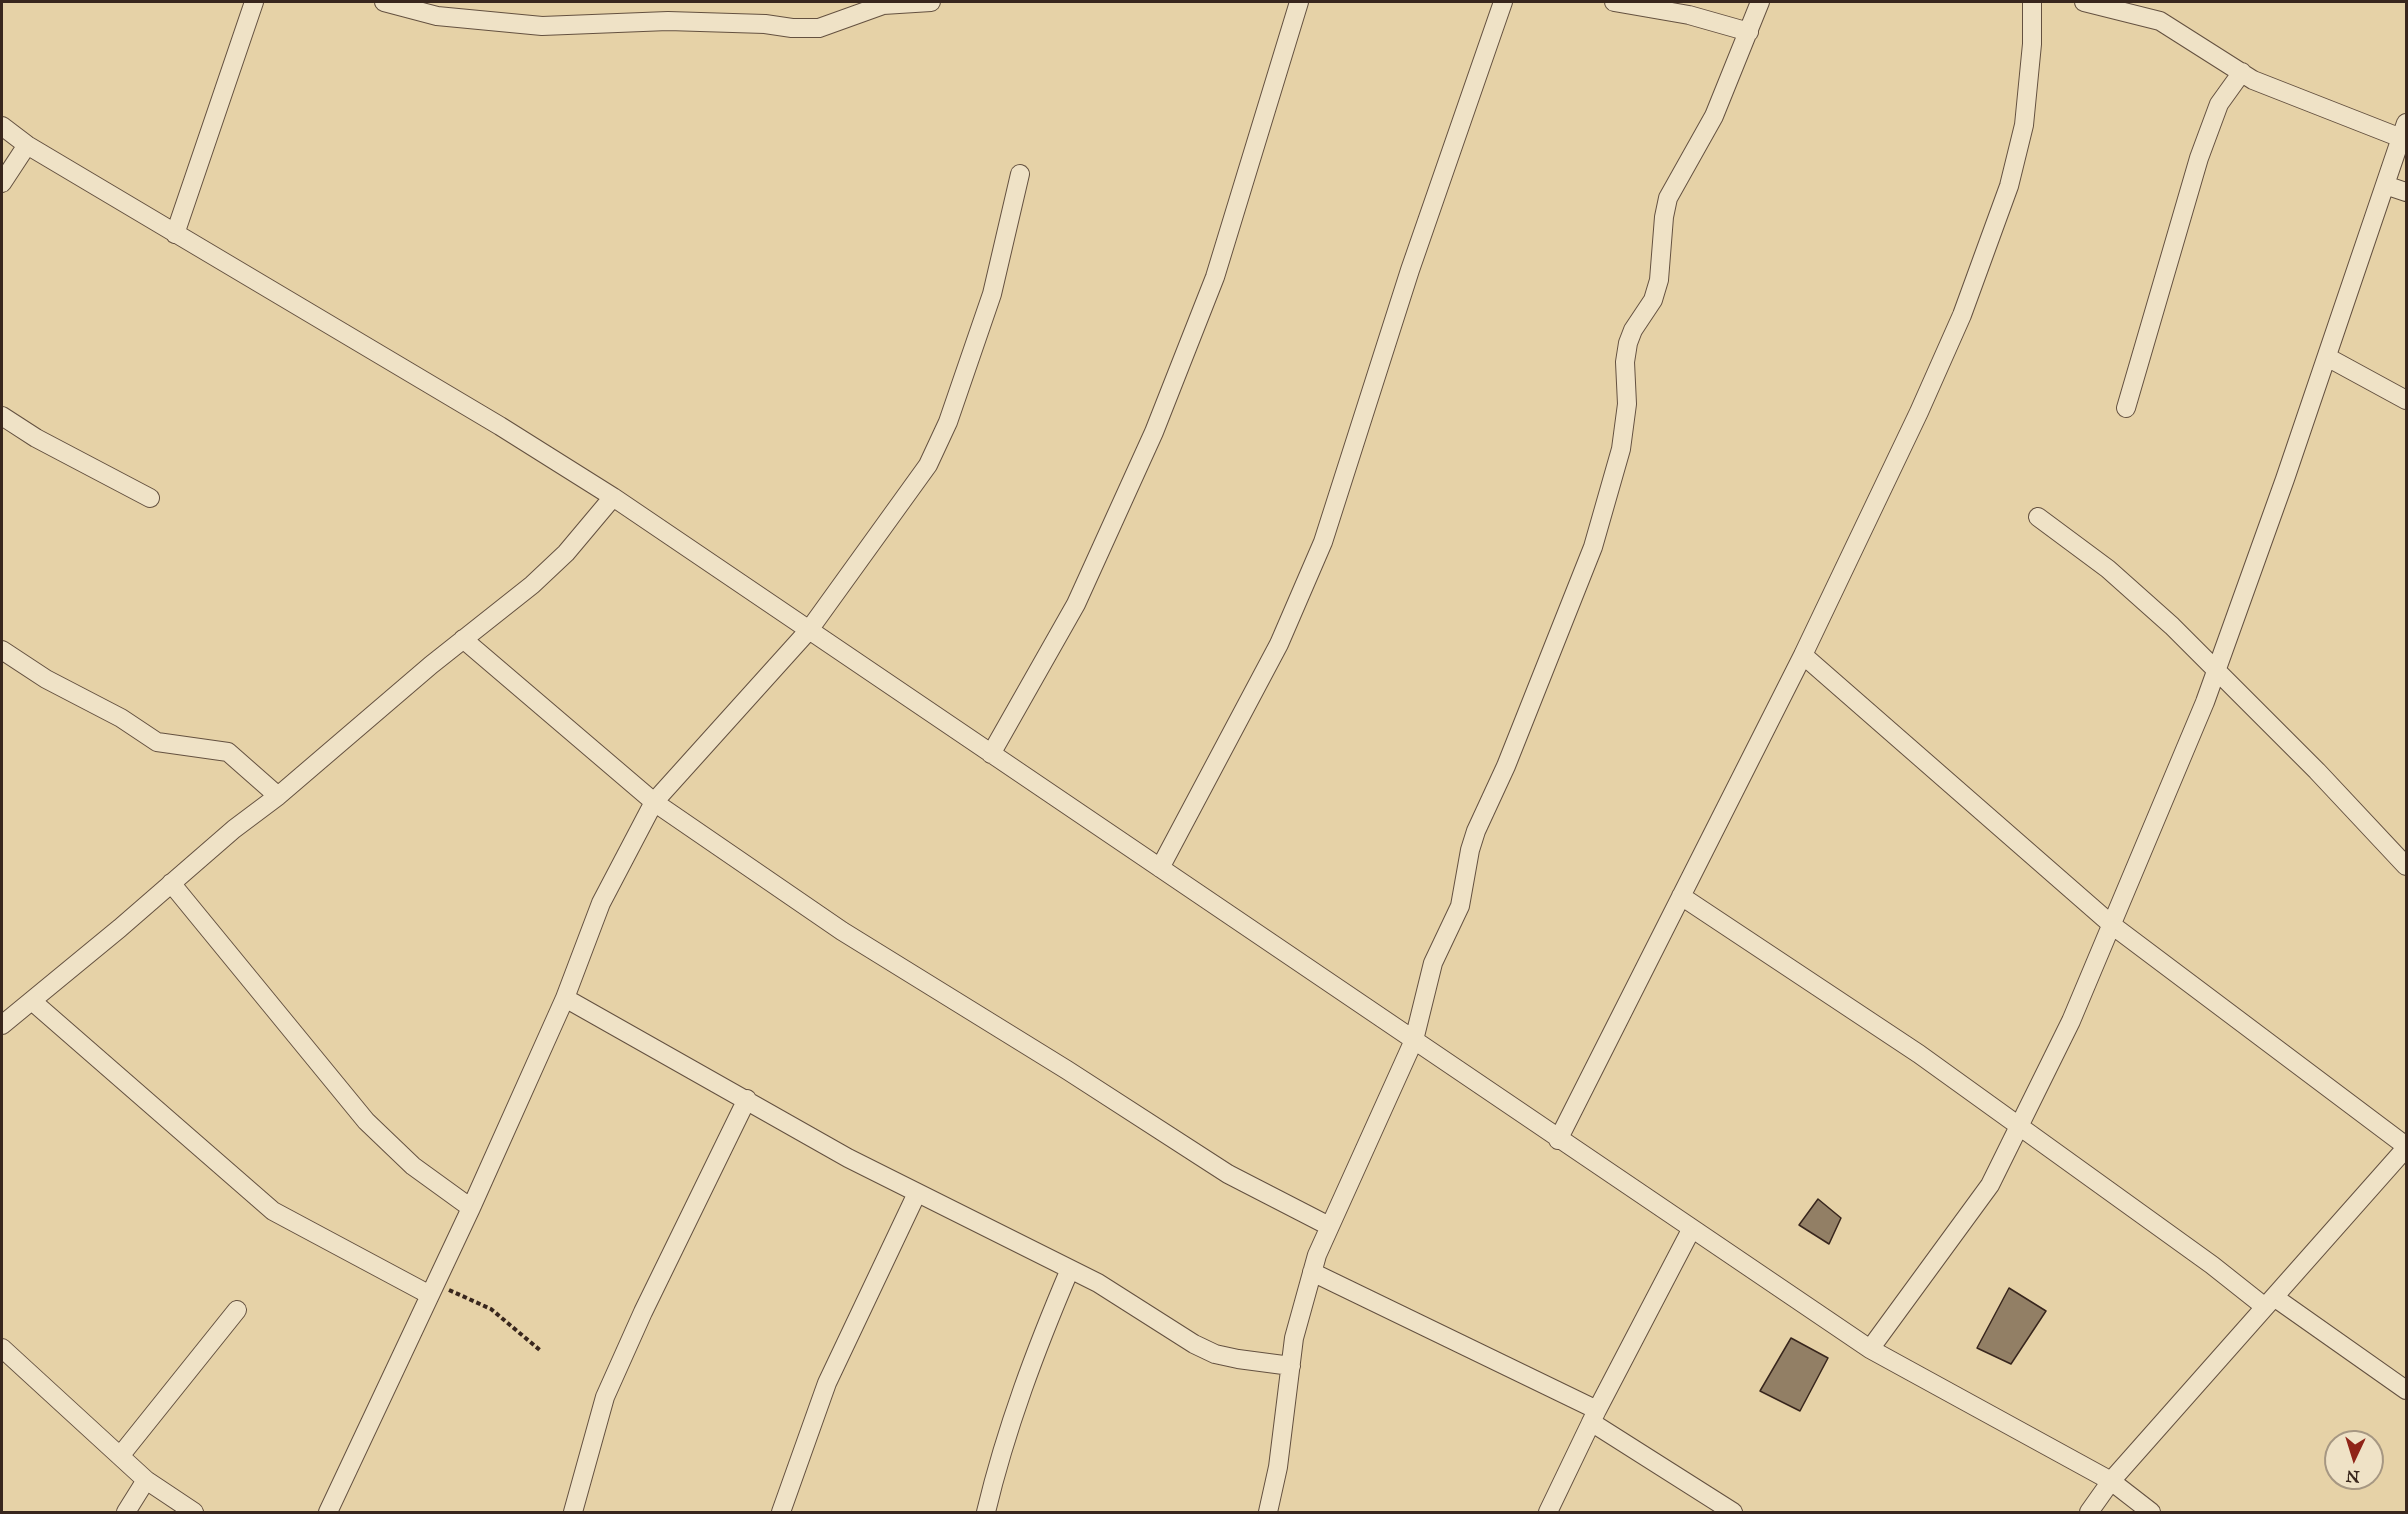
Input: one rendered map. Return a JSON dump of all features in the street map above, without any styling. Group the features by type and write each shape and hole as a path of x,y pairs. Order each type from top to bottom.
{"street":[{"path":"176,234 254,2"},
{"path":"384,2 437,16 542,26 668,21 819,28 837,24 861,12 883,5 931,2"},
{"path":"991,754 1076,604 1154,432 1215,277 1299,2"},
{"path":"1160,868 1279,644 1323,542 1410,270 1503,2"},
{"path":"1614,2 1691,8 1749,32"},
{"path":"1268,1512 1278,1467 1294,1338 1312,1272 1329,1226 1414,1040 1433,963 1460,906 1470,850 1476,831 1506,766 1593,547 1621,449 1627,404 1625,362 1628,343 1633,330 1653,300 1659,280 1664,217 1668,198 1714,116 1760,2"},
{"path":"1558,1140 1803,655 1919,412 1957,326 2009,186 2024,125 2032,44 2032,2"},
{"path":"1870,1349 1990,1185 2071,1021 2157,822 2217,670 2404,131 2253,80 2160,21 2084,2"},
{"path":"2126,408 2199,158 2219,104 2242,72"},
{"path":"2,126 27,145 500,426 613,497 1558,1140 1870,1349 2111,1481 2151,1512"},
{"path":"2,183 27,145"},
{"path":"328,1512 471,1209 565,998 601,903 654,802 809,630 928,465 948,422 992,294 1020,174"},
{"path":"2385,185 2406,192"},
{"path":"2327,357 2406,400"},
{"path":"2,416 36,438 150,498"},
{"path":"2,1025 463,639 532,585 566,553 613,497"},
{"path":"2038,517 2108,569 2217,670 2406,866"},
{"path":"463,639 654,802 842,931 1067,1070 1228,1174 1329,1226"},
{"path":"2,650 46,679 121,718 157,742 228,752 278,796"},
{"path":"1803,655 2112,925 2406,1147 2111,1481 2089,1512"},
{"path":"171,883 366,1121 413,1166 471,1209"},
{"path":"1682,896 1919,1054 2212,1265 2406,1390"},
{"path":"565,998 848,1158 1098,1283 1194,1344 1215,1354 1291,1366"},
{"path":"32,1001 273,1211 432,1289"},
{"path":"573,1512 605,1397 643,1312 747,1099"},
{"path":"780,1512 827,1383 917,1193"},
{"path":"1548,1512 1594,1416 1691,1230"},
{"path":"986,1512 1005,1437 1070,1269"},
{"path":"1312,1272 1594,1416 1733,1512"},
{"path":"120,1456 237,1310"},
{"path":"2,1348 146,1480 194,1512"},
{"path":"126,1512 146,1480"}],"path":[{"path":"432,1289 491,1309 541,1351"}],"building":[{"path":"1818,1199 1841,1218 1829,1244 1799,1225"},
{"path":"2009,1288 2046,1311 2011,1364 1977,1348"},
{"path":"1791,1338 1828,1358 1800,1411 1760,1391"}]}
